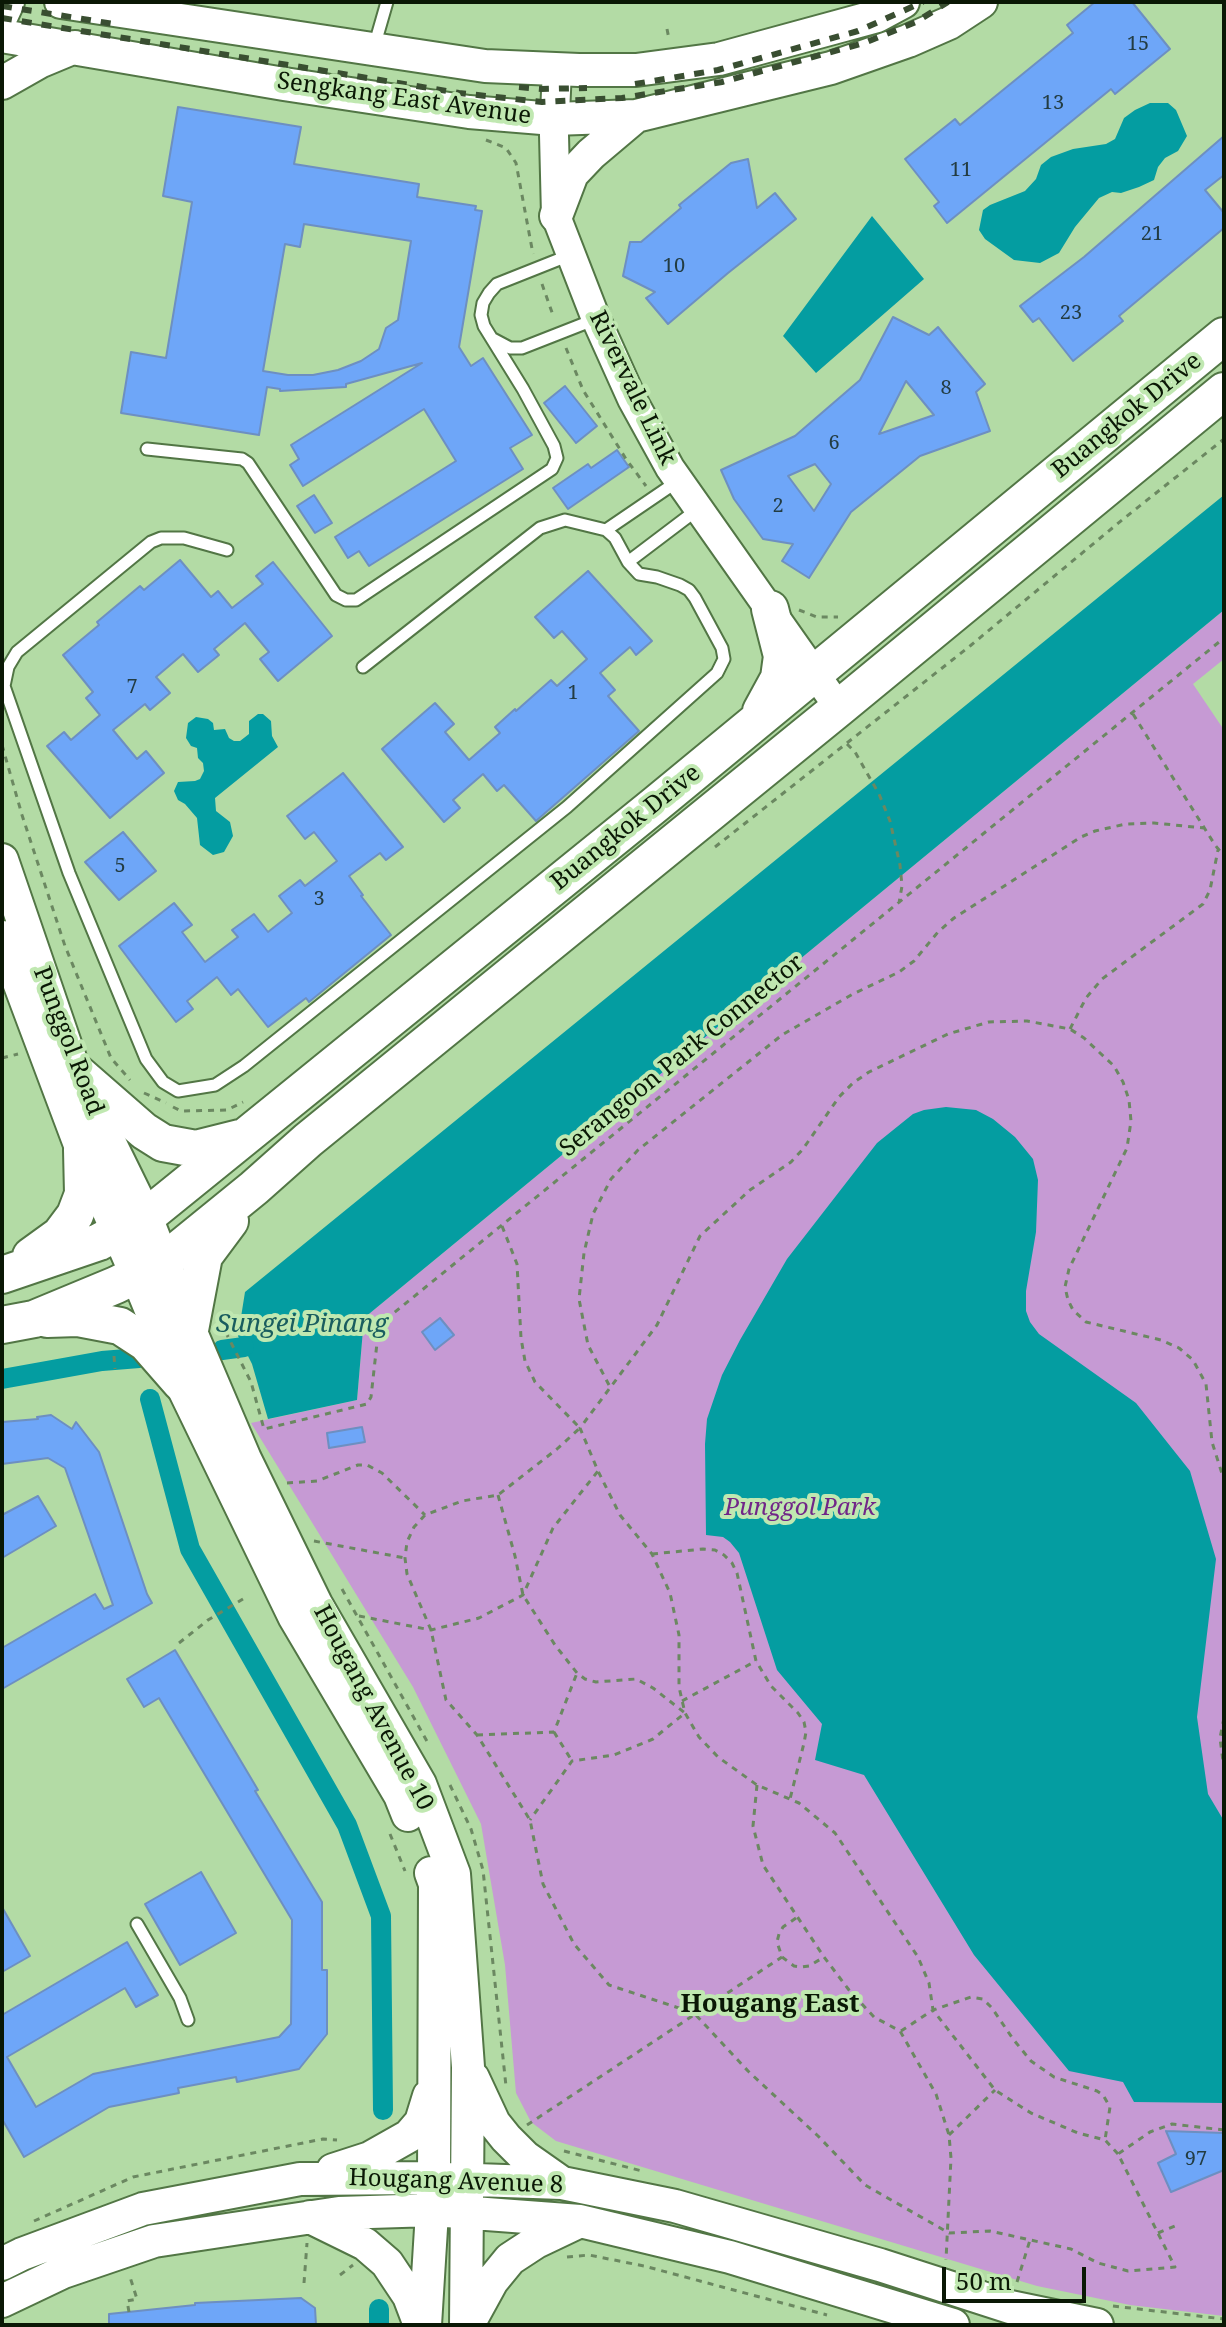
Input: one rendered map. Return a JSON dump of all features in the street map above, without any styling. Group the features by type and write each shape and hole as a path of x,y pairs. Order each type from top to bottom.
{"main road":[{"path":"2,15 8,2"},
{"name":"Sengkang East Avenue","path":"61,2 137,9 485,66 557,70 636,70 719,59 877,16 903,2"},
{"name":"Sengkang East Avenue","path":"2,36 469,112 554,119 636,116 831,68 949,23 981,2"},
{"path":"2,83 39,62 75,47"},
{"path":"556,216 572,174 636,116"},
{"name":"Buangkok Drive","path":"2,1274 99,1242 132,1225 248,1136 1224,336"},
{"name":"Buangkok Drive","path":"18,1322 150,1269 254,1188 308,1140 839,722 1083,505 1224,391"},
{"path":"754,722 779,678 785,609"},
{"name":"Punggol Road","path":"2,860 74,1070 150,1269"},
{"name":"Punggol Road","path":"2,937 10,983 82,1150 132,1225"},
{"path":"74,1070 144,1131 163,1143 196,1149 248,1136"},
{"path":"2,1274 60,1235 75,1215 83,1194 82,1150"},
{"path":"190,1330 204,1256 254,1188"},
{"name":"Hougang Avenue 10","path":"150,1269 190,1330 245,1459 316,1604 420,1784 454,1874 468,2067 467,2325"},
{"name":"Hougang Avenue 10","path":"150,1269 181,1383 294,1616 400,1795 435,1884 433,2195 423,2325"},
{"path":"18,1322 78,1318 120,1326 146,1343 181,1383"},
{"path":"468,2067 494,2123 506,2138 525,2157 562,2183"},
{"path":"300,2179 370,2158 409,2136 421,2122 433,2081"},
{"name":"Hougang Avenue 8","path":"2,2264 143,2209 300,2179 433,2195 468,2196 562,2183 675,2206 880,2265 1010,2307 1101,2315"},
{"name":"Hougang Avenue 8","path":"2,2301 63,2272 154,2241 339,2213 433,2195"},
{"name":"Hougang Avenue 8","path":"468,2196 730,2257 953,2325"},
{"path":"310,2217 365,2244 387,2263 409,2296 423,2325"},
{"path":"467,2325 492,2281 510,2259 536,2242 580,2221"}],"street":[{"name":"Rivervale Link","path":"557,70 554,119 556,216 596,319 632,399 679,480 698,508 785,609 839,722"}],"lane":[{"path":"374,48 387,2"},
{"path":"147,449 242,459 248,463 336,595 346,600 356,600 552,469 557,458 554,446 484,326 481,315 483,303 497,284 570,255"},
{"path":"490,336 499,344 522,348 596,319"},
{"path":"606,530 679,480"},
{"path":"628,562 698,508"},
{"path":"227,550 173,537 151,542 17,652 8,667 4,686 69,873 146,1059 163,1082 178,1091 215,1085 244,1066 567,807 717,673 724,659 722,648 689,590 639,574 628,562 615,538 606,530 565,520 540,528 363,667"},
{"path":"137,1924 180,1998 188,2020"}],"path":[{"path":"482,139 506,148 516,163 536,269 583,390 654,497"},
{"path":"785,609 817,617 845,617"},
{"name":"Serangoon Park Connector","path":"231,1342 251,1382 264,1429 367,1404 371,1397 379,1325 1224,638"},
{"path":"1133,714 1224,856"},
{"path":"839,722 879,794 890,821 901,880 899,903"},
{"path":"2,745 65,946 111,1058 130,1080"},
{"path":"610,1386 588,1345 579,1299 580,1284 593,1214 611,1179 638,1150 782,1035 853,994 899,972 914,961 954,918 1081,837 1126,824 1154,823 1204,828"},
{"path":"1070,1029 1086,998 1102,979 1203,904 1209,893 1218,850"},
{"path":"502,1226 517,1264 525,1361 535,1382 580,1428 620,1515 652,1554 670,1593 679,1635 679,1687 685,1713 699,1737 718,1757 757,1785 799,1803 835,1833 918,1957 929,1983 933,2010 995,2090 1031,2113 1078,2133 1105,2140 1118,2154 1175,2267 1128,2271 1098,2263 1071,2249 990,2231 949,2233 865,2185 748,2071 694,2013 609,1985 574,1944 543,1884 530,1820 477,1735 446,1700 431,1630 407,1574 405,1558 410,1535 425,1515 462,1501 498,1495 580,1428 657,1325 700,1236 750,1190 791,1162 853,1083 921,1045 975,1025 1016,1020 1070,1029 1096,1047 1114,1066 1128,1094 1129,1139 1068,1272 1065,1287 1068,1300 1073,1310 1086,1322 1161,1340 1179,1348 1193,1360 1206,1384 1212,1442 1224,1480"},
{"path":"2,1058 18,1054"},
{"path":"139,1090 181,1111 227,1110 253,1097"},
{"path":"114,1356 115,1369"},
{"path":"284,1484 317,1481 358,1465 367,1465 382,1473 425,1515"},
{"path":"359,1616 431,1630 479,1618 523,1595 553,1528 598,1471"},
{"path":"498,1495 523,1595 577,1673 596,1682 636,1679 685,1713"},
{"path":"312,1541 405,1558"},
{"path":"652,1554 715,1550 732,1563 737,1573 756,1661 771,1686 804,1722 806,1732 790,1799"},
{"path":"179,1643 208,1620 243,1599"},
{"path":"682,1701 756,1661"},
{"path":"554,1732 577,1673"},
{"path":"530,1820 572,1761 614,1755 640,1745 653,1739 685,1713"},
{"path":"1224,1718 1220,1738 1224,1769"},
{"path":"477,1735 554,1732"},
{"path":"554,1732 572,1761"},
{"path":"757,1785 753,1826 763,1865 849,1990 874,2017 900,2031 936,2094 949,2135 951,2158 946,2264"},
{"path":"388,1828 409,1883"},
{"path":"797,1917 779,1934 777,1942 782,1957 801,1967 824,1957"},
{"path":"520,2129 782,1957"},
{"path":"900,2031 933,2010 971,1997 983,1999 1031,2061 1054,2077 1103,2095 1110,2107 1105,2140"},
{"path":"949,2135 995,2090"},
{"path":"1118,2154 1150,2132 1172,2124 1224,2130"},
{"path":"29,2223 133,2177 323,2139 344,2141"},
{"path":"1158,2233 1180,2224"},
{"path":"1014,2292 1030,2240"},
{"path":"304,2283 306,2249"},
{"path":"556,2259 589,2255 644,2266 832,2317"},
{"path":"340,2275 355,2264"},
{"path":"127,2267 137,2299 127,2301 129,2312"},
{"path":"1101,2315 1224,2319"}],"green space":[{"name":"Punggol Park","path":"1224,610 1224,659 1193,684 1224,730 1224,2316 1130,2305 1037,2286 556,2141 531,2122 516,2093 505,1965 481,1824 413,1687 251,1423 357,1400 364,1318"}],"water":[{"path":"1150,103 1168,103 1176,110 1187,136 1178,151 1165,158 1158,167 1154,180 1099,198 1059,253 1040,263 1014,260 985,239 979,230 983,210 1025,191 1036,179 1041,165 1051,157 1115,139 1124,118"},
{"path":"872,216 924,279 816,373 783,336"},
{"name":"Sungei Pinang","path":"1224,495 1224,610 364,1318 357,1400 268,1419 252,1364 238,1336 245,1292"},
{"path":"258,714 271,721 272,736 278,747 215,798 216,811 230,822 233,836 224,852 213,855 200,845 197,818 178,800 174,791 178,782 200,779 204,771 197,748 191,746 186,738 188,723 196,717 208,719 213,723 214,730 225,729 229,738 240,741 249,734 249,721"},
{"path":"946,1107 976,1110 993,1119 1015,1137 1033,1159 1038,1180 1036,1232 1026,1291 1026,1311 1030,1322 1039,1334 1136,1403 1190,1471 1216,1559 1197,1717 1208,1794 1224,1821 1224,2103 1134,2102 1123,2082 1069,2071 974,1955 864,1775 815,1760 822,1724 777,1670 739,1553 723,1537 706,1535 707,1419 722,1375 740,1340 787,1259 877,1143 913,1114"}],"building":[{"path":"1095,2 1132,2 1170,49 1115,94 1111,89 947,223 934,206 939,202 905,159 955,119 960,125 1073,33 1067,25"},
{"path":"178,107 301,127 294,164 419,184 417,197 476,206 475,210 482,211 459,347 471,366 483,358 532,435 510,448 523,469 369,566 359,551 348,558 335,537 456,461 424,409 303,486 290,465 299,459 291,445 422,363 346,384 346,387 280,391 267,387 259,435 121,413 131,352 166,358 192,202 163,196","holes":["304,224 411,241 398,320 386,328 379,349 361,361 313,375 263,371 285,244 300,247"]},
{"path":"1224,136 1224,175 1205,190 1224,213 1224,228 1119,316 1123,321 1073,361 1039,318 1033,322 1020,306 1084,257"},
{"path":"748,159 757,208 775,193 796,219 668,324 646,298 655,292 623,276 630,242 641,242 681,208 679,205 731,163"},
{"path":"893,317 929,335 938,327 985,384 976,392 990,431 920,456 851,512 809,578 782,561 793,544 763,539 734,499 721,470 795,436 860,380","holes":["906,381 934,415 879,434","815,464 831,484 814,511 788,476"]},
{"path":"565,386 597,426 576,443 544,403"},
{"path":"617,450 629,467 568,509 553,488 588,464 591,468"},
{"path":"314,495 332,523 315,533 297,506"},
{"path":"180,560 211,597 218,591 232,608 263,584 256,576 273,562 332,636 278,681 260,659 269,652 245,623 214,649 219,655 198,672 183,654 156,677 170,693 150,710 145,704 113,730 137,759 146,751 164,773 110,818 47,746 64,732 71,740 100,715 86,698 93,692 63,655 140,586 144,590"},
{"path":"588,571 652,641 636,655 630,647 600,673 615,690 608,696 639,731 536,821 504,785 497,791 483,774 453,800 460,808 444,822 382,749 435,703 454,724 445,732 469,760 500,733 495,727 515,709 551,680 557,686 587,659 562,631 554,638 535,617"},
{"path":"343,773 403,847 386,860 380,853 349,876 391,935 309,1002 306,998 268,1027 238,989 231,995 217,977 187,1001 193,1009 176,1022 119,946 174,903 192,925 182,932 205,962 238,937 232,930 254,914 268,932 292,913 279,896 300,880 305,886 337,861 314,832 305,839 287,816"},
{"path":"123,832 156,871 119,900 85,862"},
{"path":"440,1318 454,1335 435,1350 422,1332"},
{"path":"51,1415 72,1429 76,1422 99,1452 152,1603 2,1689 2,1648 95,1594 104,1609 113,1605 65,1468 48,1458 2,1464 2,1422"},
{"path":"362,1427 365,1442 329,1448 327,1433"},
{"path":"38,1496 56,1526 2,1558 2,1515"},
{"path":"175,1650 322,1902 322,1970 327,1970 327,2034 299,2069 237,2082 236,2077 178,2088 179,2093 109,2107 24,2157 2,2119 2,2015 127,1942 158,1995 136,2007 125,1988 7,2057 36,2107 93,2074 279,2037 291,2024 292,1920 159,1698 144,1707 127,1679"},
{"path":"201,1872 236,1933 180,1965 145,1904"},
{"path":"2,1907 30,1956 2,1972"},
{"path":"1166,2131 1224,2133 1224,2170 1171,2192 1158,2163 1176,2154"},
{"path":"301,2298 315,2308 316,2325 109,2325 109,2314 195,2303"}],"waterway":[{"path":"222,1350 244,1347"},
{"path":"2,1379 102,1361 139,1358"},
{"path":"150,1399 190,1549 347,1825 381,1916 383,2110"},
{"path":"379,2309 379,2325"}],"railway":[{"path":"635,84 718,70 858,31 923,2"},
{"path":"2,18 459,93 542,102 622,98 722,82 864,43 916,22 948,2"},
{"path":"2,6 120,25"},
{"path":"519,87 587,88"}],"district":[{"name":"Hougang East","path":"770,2005"}]}
